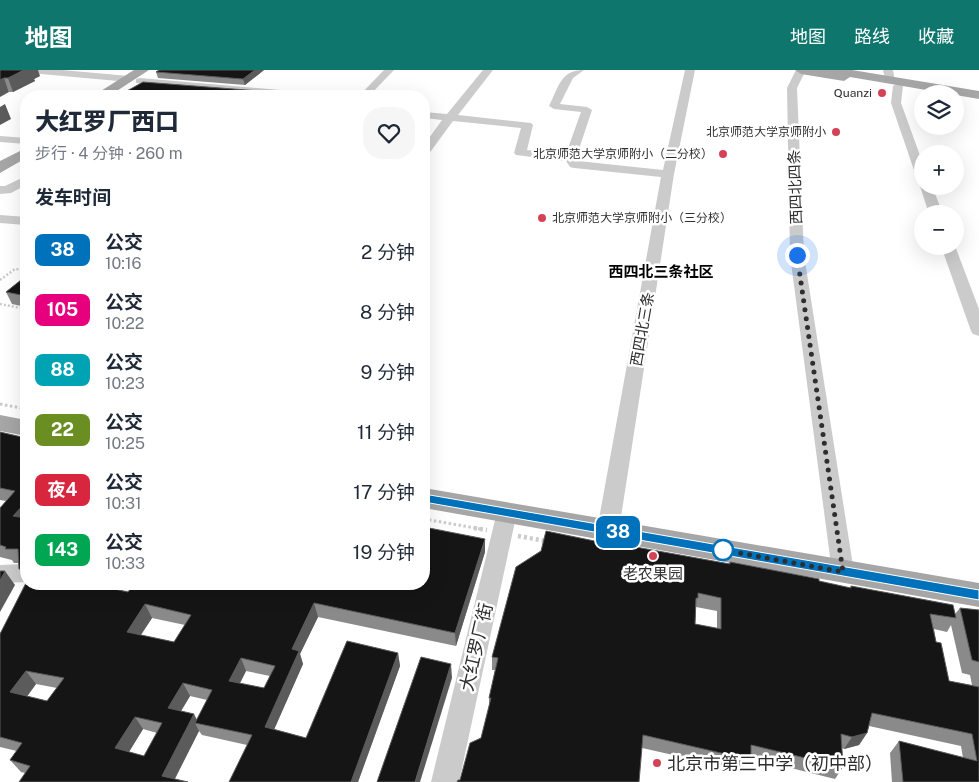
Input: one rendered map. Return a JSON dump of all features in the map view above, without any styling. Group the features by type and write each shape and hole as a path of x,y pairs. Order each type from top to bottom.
{"main road":[{"path":"111,90 137,76 157,70"},
{"path":"801,70 892,79 914,85"},
{"path":"830,70 979,95"},
{"path":"122,90 137,76"},
{"path":"964,96 979,99"},
{"path":"0,158 20,146"},
{"path":"0,168 20,156"},
{"path":"0,423 20,427"},
{"path":"430,500 504,522 608,530 979,595"}],"street":[{"path":"30,70 137,76 240,90"},
{"path":"370,90 389,70"},
{"name":"西四北三条","path":"608,530 668,174 690,70"},
{"name":"西四北四条","path":"801,70 792,88 797,255 843,572"},
{"path":"892,79 896,103 914,154"},
{"path":"450,118 526,125 520,153 570,158 574,164 668,174"},
{"path":"0,139 20,141"},
{"path":"0,219 20,221"},
{"path":"951,255 979,331"},
{"name":"大红罗厂街","path":"445,782 504,522"},
{"path":"0,574 20,581"}],"lane":[{"path":"430,145 488,70"},
{"path":"570,158 587,110 554,106 569,76 579,70"},
{"path":"430,116 450,118"},
{"path":"0,190 7,190 20,183"}],"path":[{"path":"0,280 15,269 20,269"},
{"path":"0,304 20,308"},
{"path":"0,404 20,408"},
{"path":"430,519 504,522 550,542"}],"building":[{"path":"0,70 24,70 0,80"},
{"path":"159,70 255,70 243,79 156,72"},
{"path":"143,82 246,90 129,90"},
{"path":"20,281 20,295 6,292"},
{"path":"0,432 20,437 20,508 13,516 20,517 20,569 18,549 5,549 6,547 0,545 0,508 15,491 0,488"},
{"path":"430,528 485,539 455,633 314,603 292,649 299,651 265,727 306,738 347,641 398,653 351,782 229,782 252,735 195,723 212,690 183,683 168,708 194,714 162,776 188,782 19,782 30,766 10,760 22,743 0,737 0,634 22,590 119,590 128,592 130,590 430,590","holes":["145,604 191,615 174,642 127,632","241,658 275,666 264,688 229,681","26,671 64,678 47,701 10,692","135,717 162,723 144,756 115,748"]},
{"path":"546,531 619,546 619,544 730,564 730,562 819,579 819,581 851,588 851,586 953,605 956,618 930,614 936,642 941,643 949,681 979,687 979,782 903,782 899,741 977,761 972,734 872,713 867,733 852,737 841,734 843,767 751,745 751,760 643,735 639,782 457,782 460,780 470,743 481,738 498,658 492,657 516,567 541,551","holes":["698,593 721,598 721,629 695,624 696,598 698,598"]},
{"path":"0,571 5,571 0,581"},
{"path":"960,608 979,610 979,662 972,660"},
{"path":"421,657 451,664 415,782 377,782"}],"bus line":[{"name":"38","path":"430,499 979,595"}],"place":[{"name":"Quanzi","path":"882,93"},
{"name":"北京师范大学京师附小","path":"836,132"},
{"name":"北京师范大学京师附小（二分校）","path":"723,154"},
{"name":"北京师范大学京师附小（三分校）","path":"542,218"},
{"name":"老农果园","path":"653,556"},
{"name":"北京市第三中学（初中部）","path":"657,763"}],"district":[{"name":"西四北三条社区","path":"661,271"}],"route":[{"path":"723,550 843,572 797,255"}]}
